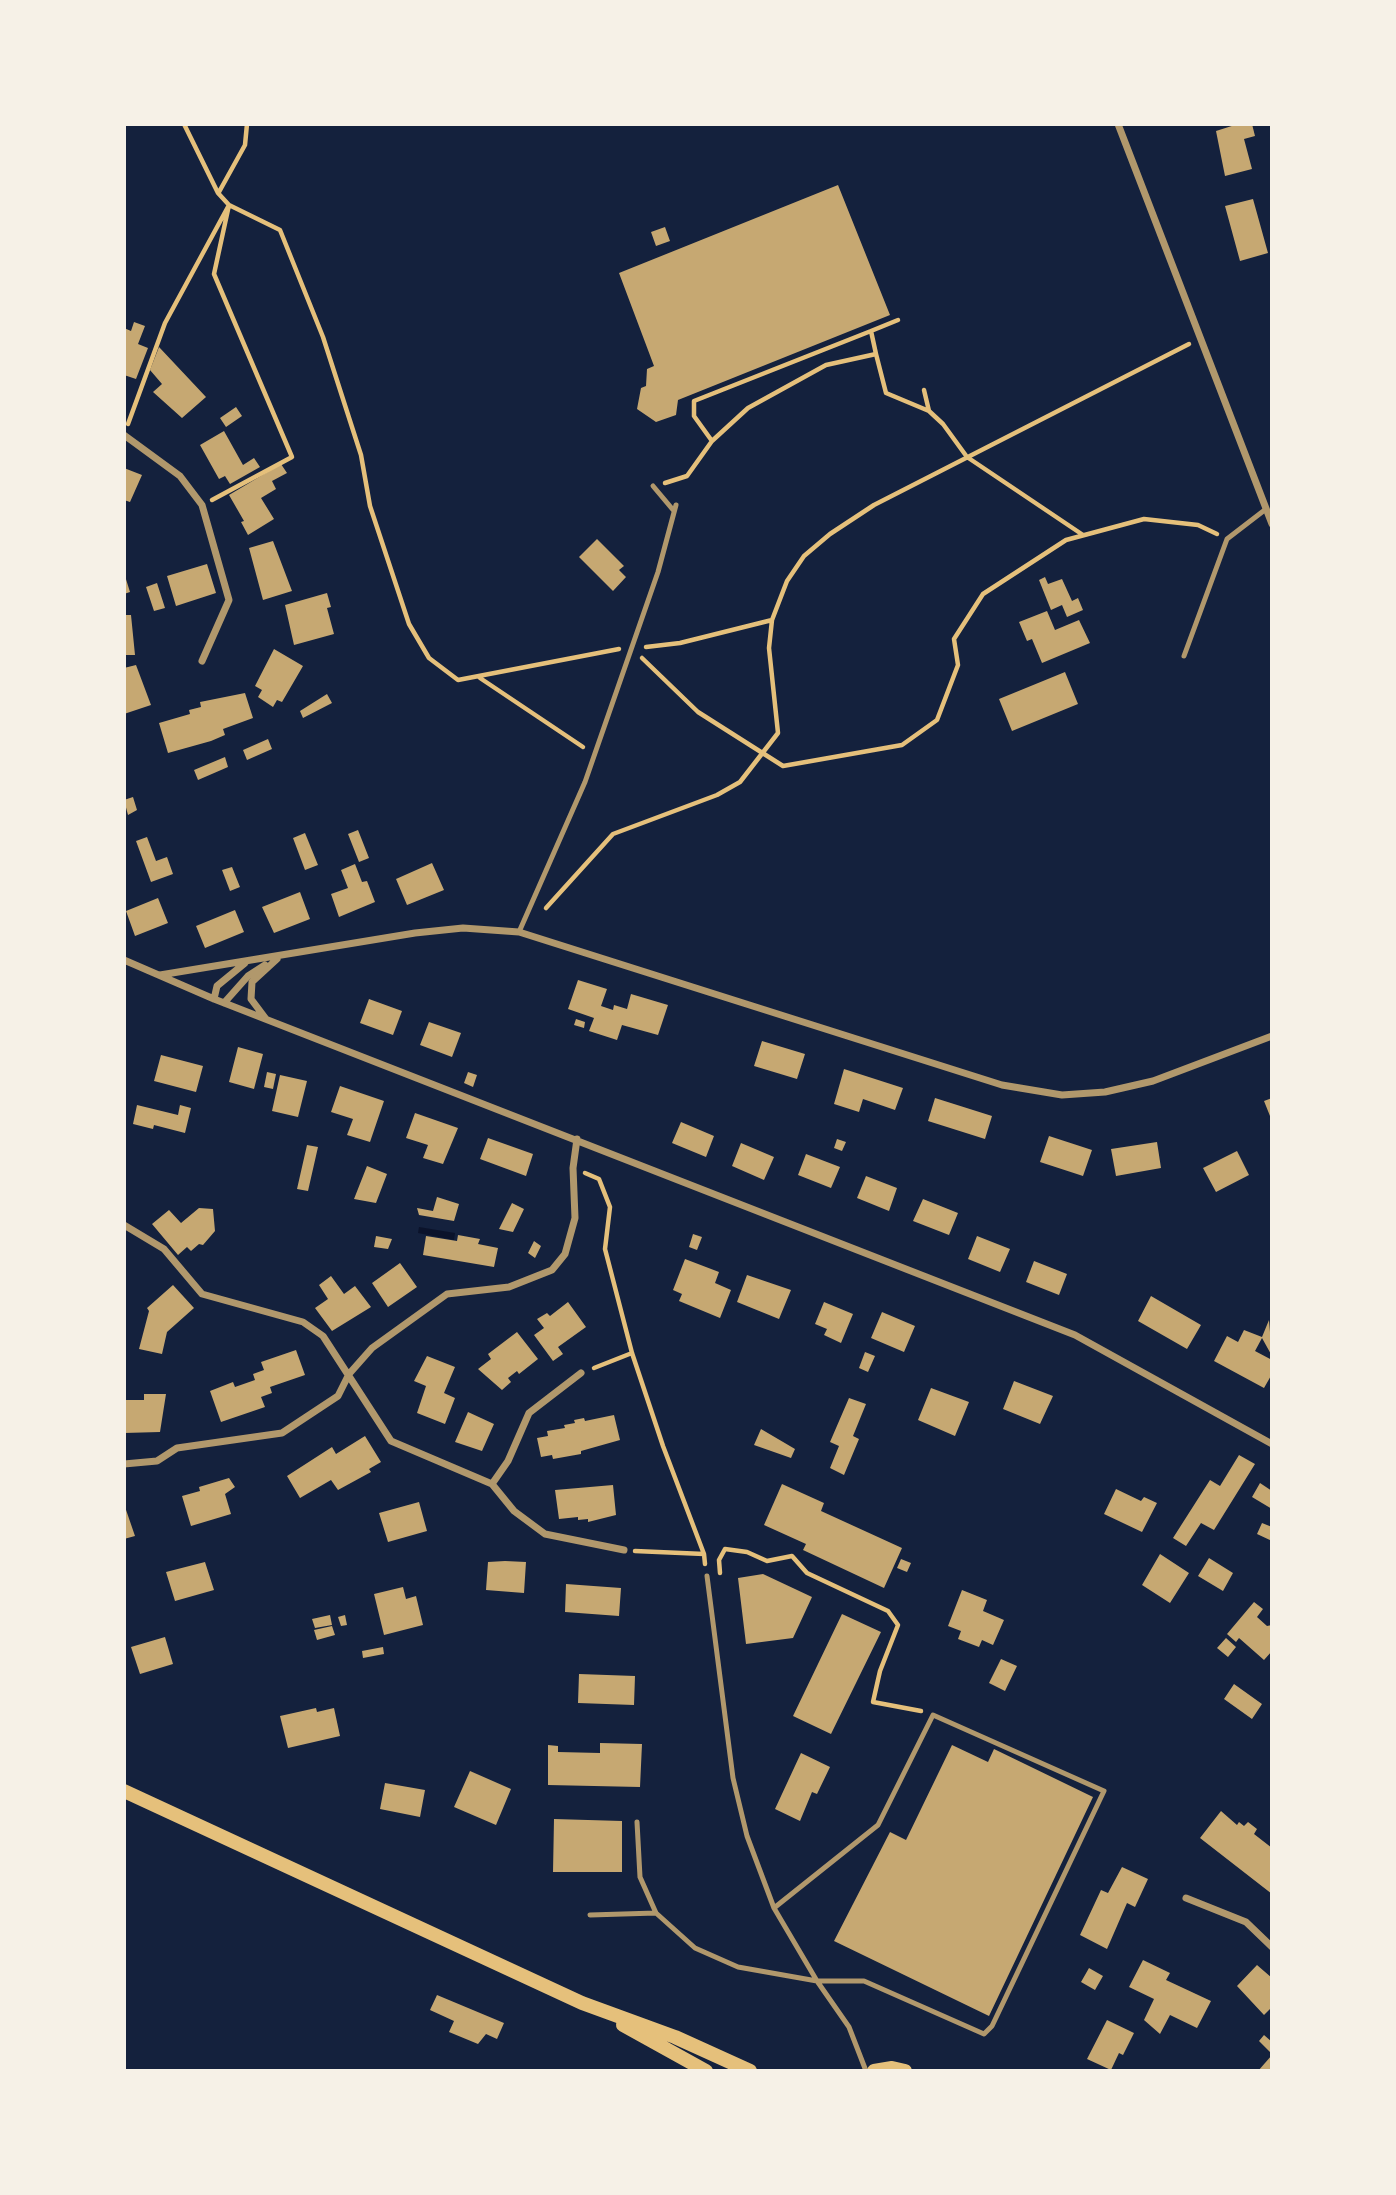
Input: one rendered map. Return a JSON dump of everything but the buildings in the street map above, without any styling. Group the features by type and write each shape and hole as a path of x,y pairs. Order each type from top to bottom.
{"main road":[{"path":"124,1791 582,2003 706,2071"},
{"path":"582,2003 675,2037 750,2071"},
{"path":"874,2071 905,2071"}],"street":[{"path":"1118,124 1272,524"},
{"path":"124,435 180,476 202,505 229,600 202,661"},
{"path":"160,975 278,958 415,933 463,928 519,932 1002,1085 1062,1095 1105,1092 1153,1081 1272,1036"},
{"path":"224,1003 248,976 278,958"},
{"path":"267,1019 251,999 252,982 278,958"},
{"path":"124,960 224,1003 1076,1335 1272,1444"},
{"path":"214,999 217,986 245,963"},
{"path":"124,1464 157,1461 177,1448 282,1433 338,1396 349,1374 372,1348 447,1294 509,1287 552,1270 565,1254 575,1218 573,1168 577,1139"},
{"path":"124,1225 164,1249 202,1294 303,1322 323,1336 391,1441 492,1484 514,1511 545,1534 624,1550"},
{"path":"492,1484 508,1461 529,1413 581,1373"},
{"path":"1186,1898 1246,1922 1272,1947"}],"lane":[{"path":"519,932 594,755 632,648 675,508 653,486"},
{"path":"1184,656 1227,539 1266,509"},
{"path":"707,1576 733,1777 747,1836 774,1908 817,1981 849,2027 866,2071"},
{"path":"637,1822 640,1877 656,1913 695,1948 738,1966 817,1981 864,1981 984,2034 992,2026 1104,1791 933,1714 878,1825 774,1908"},
{"path":"590,1916 656,1913"}],"path":[{"path":"184,124 218,193 229,205 280,230 323,337 362,455 370,506 409,624 429,658 458,680 597,651 680,643 772,620"},
{"path":"218,193 245,145 247,124"},
{"path":"124,435 165,323 229,205"},
{"path":"202,505 292,457 214,274 229,205"},
{"path":"712,441 694,416 694,401 898,320"},
{"path":"871,331 886,393 929,411 943,424 967,457 1083,536"},
{"path":"540,915 613,834 717,794 740,782 778,733 769,648 772,620 787,581 804,556 830,534 874,505 1200,338"},
{"path":"653,486 687,476 712,441 748,408 826,365 876,354"},
{"path":"924,390 929,411"},
{"path":"632,648 698,712 761,755 782,766 902,746 937,720 958,665 954,639 983,594 1066,540 1144,519 1198,525 1227,539"},
{"path":"480,677 594,755"},
{"path":"573,1168 599,1179 610,1207 605,1249 632,1353 704,1555 707,1576 721,1573 719,1560 724,1549 747,1552 767,1561 792,1556 807,1573 888,1611 898,1625 880,1671 873,1702 905,1707"},
{"path":"581,1373 632,1353"},
{"path":"624,1550 704,1555"}],"water":[{"path":"419,1227 455,1233 454,1240 418,1233"}]}
